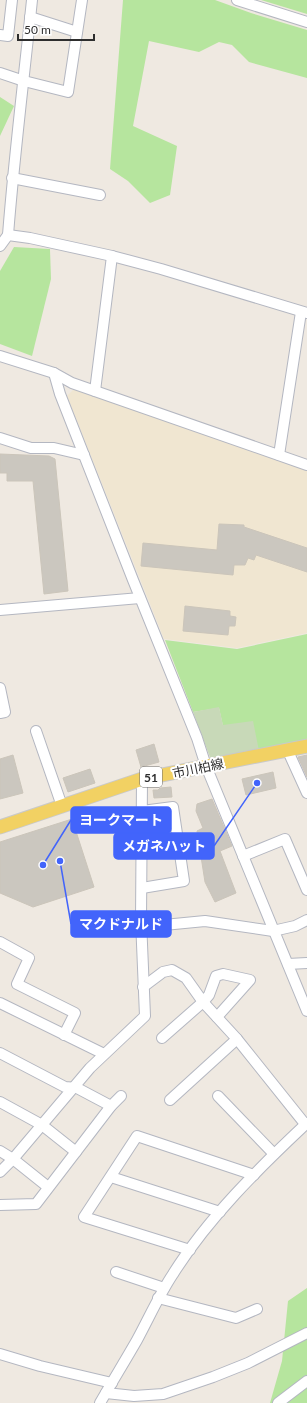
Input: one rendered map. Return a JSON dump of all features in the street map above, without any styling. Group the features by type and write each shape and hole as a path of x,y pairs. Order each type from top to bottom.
{"main road":[{"name":"市川柏線","path":"0,827 142,779 307,746"}],"street":[{"path":"0,35 8,36 12,0"},
{"path":"0,246 8,235 12,178 32,0"},
{"path":"0,73 24,81 68,92 82,0"},
{"path":"237,0 307,22"},
{"path":"30,17 77,32"},
{"path":"12,178 100,195"},
{"path":"8,235 30,238 112,256 182,275 304,312 279,455"},
{"path":"95,391 112,256"},
{"path":"0,356 54,373 72,383 307,465"},
{"path":"54,373 60,394 197,738 206,766 307,1011"},
{"path":"0,438 31,448 54,448 84,455"},
{"path":"0,610 140,598"},
{"path":"0,688 5,712 0,713"},
{"path":"36,731 62,806"},
{"path":"287,749 307,793"},
{"path":"0,1172 14,1159 90,1068 145,1016 141,920 142,779"},
{"path":"142,811 173,807 184,881 142,888"},
{"path":"243,856 285,839 307,890"},
{"path":"141,920 164,925 205,921 273,931 295,926 307,920"},
{"path":"0,942 29,958 17,984 75,1013 64,1035"},
{"path":"288,964 307,963"},
{"path":"100,1403 137,1340 158,1298 190,1250 220,1212 254,1174 306,1123 237,1038 203,1002 186,978 172,970 163,972 143,987"},
{"path":"162,1038 203,1002 209,995 216,976 223,974 250,980 217,1017"},
{"path":"0,1003 104,1054"},
{"path":"170,1100 237,1038"},
{"path":"0,1053 65,1087 77,1088 111,1106"},
{"path":"0,1205 36,1204 111,1106 121,1096"},
{"path":"218,1096 274,1154"},
{"path":"0,1102 42,1124 76,1152"},
{"path":"190,1250 84,1217 136,1136 254,1174"},
{"path":"0,1151 14,1159 48,1187"},
{"path":"111,1177 220,1212"},
{"path":"116,1272 164,1288"},
{"path":"158,1298 236,1318 257,1309"},
{"path":"106,1393 134,1396 164,1394 248,1363 307,1333"},
{"path":"0,1354 40,1366 112,1383"},
{"path":"278,1403 307,1381"}],"shaded area":[{"path":"75,388 307,468 307,633 237,648 164,639 67,396"}],"green space":[{"path":"123,0 215,0 307,30 307,78 249,62 232,45 219,42 199,52 149,41 133,126 177,146 170,195 150,203 128,181 110,169"},
{"path":"261,0 307,0 307,14"},
{"path":"0,97 14,106 0,136"},
{"path":"14,247 50,249 51,279 32,356 0,344 0,271"},
{"path":"307,634 307,741 259,751 223,726 219,708 193,712 165,640 237,649"},
{"path":"219,707 223,725 253,721 259,751 211,760 193,712"},
{"path":"307,1288 307,1403 270,1403 282,1361 288,1301"}],"building":[{"path":"0,454 49,456 55,459 68,591 44,594 33,481 7,481 7,473 0,473"},
{"path":"219,524 244,525 244,527 307,548 307,572 256,555 254,560 248,558 245,565 234,565 233,575 141,566 143,543 217,550"},
{"path":"185,606 230,611 230,616 236,617 235,626 229,626 228,635 183,631"},
{"path":"154,744 159,762 141,767 136,750"},
{"path":"13,755 23,793 0,799 0,759"},
{"path":"307,755 307,777 298,757"},
{"path":"90,769 95,783 68,792 63,778"},
{"path":"273,772 276,788 246,795 242,779"},
{"path":"171,787 172,797 154,798 153,790"},
{"path":"212,799 232,846 220,851 236,893 215,902 205,882 197,831 203,828 196,811 197,804"},
{"path":"72,819 94,887 33,907 0,893 0,842"}],"place":[{"name":"メガネハット","path":"257,783"},
{"name":"マクドナルド","path":"60,861"},
{"name":"ヨークマート","path":"43,865"}]}
